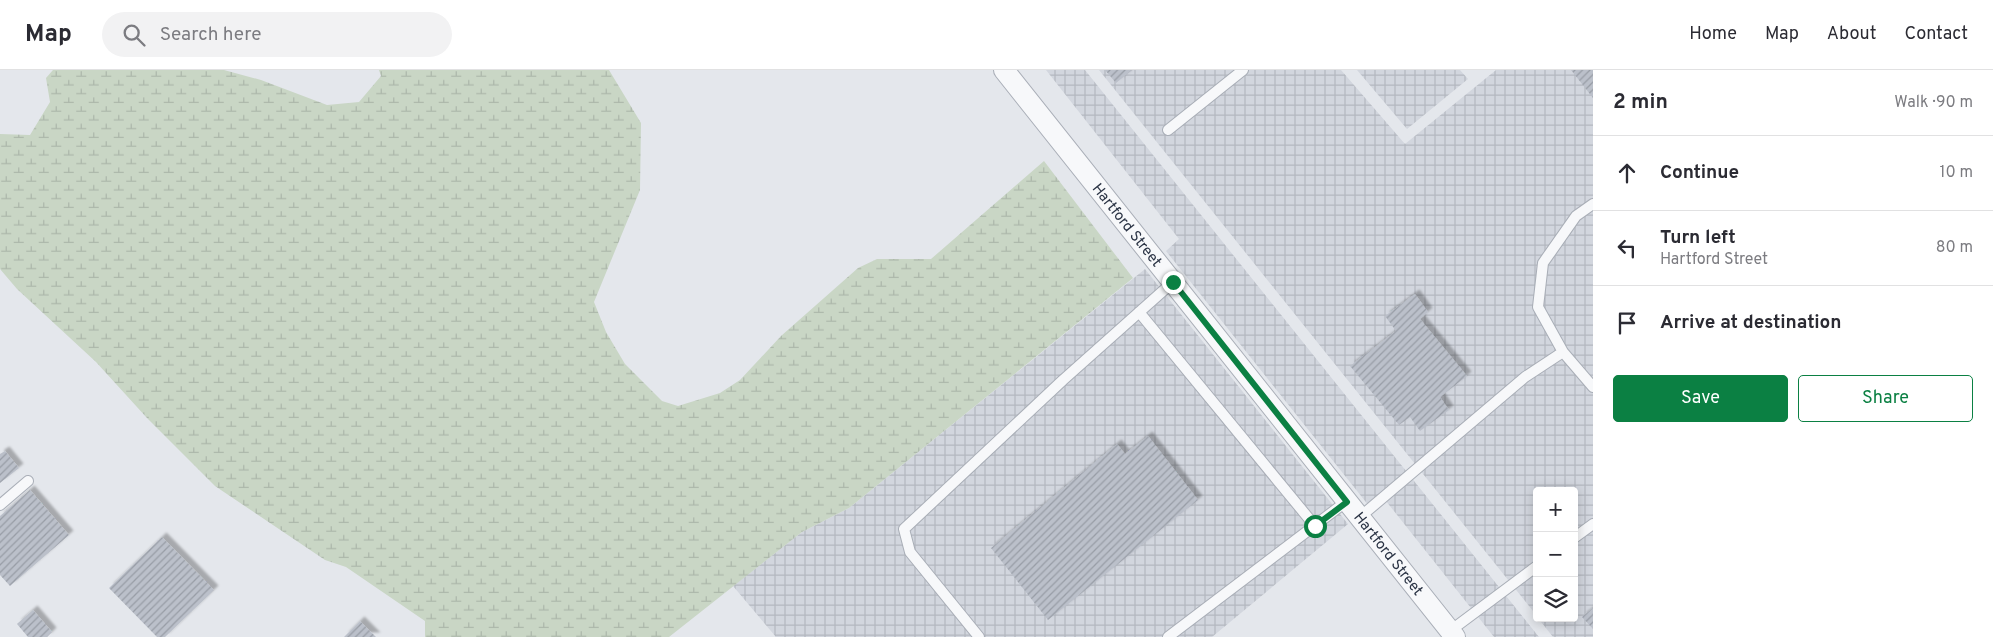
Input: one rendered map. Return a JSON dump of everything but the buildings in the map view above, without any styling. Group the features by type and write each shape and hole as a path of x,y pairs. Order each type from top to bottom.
{"street":[{"name":"Hartford Street","path":"1004,70 1453,634"}],"lane":[{"path":"1168,130 1243,70"},
{"path":"1593,204 1576,216 1543,262 1538,307 1563,352 1593,387"},
{"path":"979,637 910,552 904,530 1063,380 1173,282"},
{"path":"1139,312 1315,526"},
{"path":"1360,518 1525,376 1563,352"},
{"path":"0,505 28,481"},
{"path":"1168,637 1347,502"},
{"path":"1578,535 1593,524"},
{"path":"1453,634 1533,569"}],"shaded area":[{"path":"1046,70 1085,70 1539,637 1494,637 1382,496 1369,506 1166,251 1179,239"},
{"path":"1099,70 1341,70 1405,144 1496,70 1593,70 1593,637 1553,637 1541,622 1578,622 1578,487 1533,487 1533,611"},
{"path":"1357,70 1460,70 1468,79 1407,129"},
{"path":"1145,269 1348,524 1212,637 776,637 733,586 802,532 849,508"}],"green space":[{"path":"53,70 224,70 261,80 327,105 359,102 381,76 379,70 609,70 641,123 640,190 594,302 606,332 625,364 662,401 678,406 720,393 740,380 781,336 858,268 877,259 931,259 1044,161 1133,278 849,508 802,532 669,637 425,637 425,621 346,567 325,560 215,486 147,418 96,362 17,289 0,269 0,134 30,135 50,102 46,78"}],"route":[{"path":"1173,282 1347,502 1315,526"}]}
